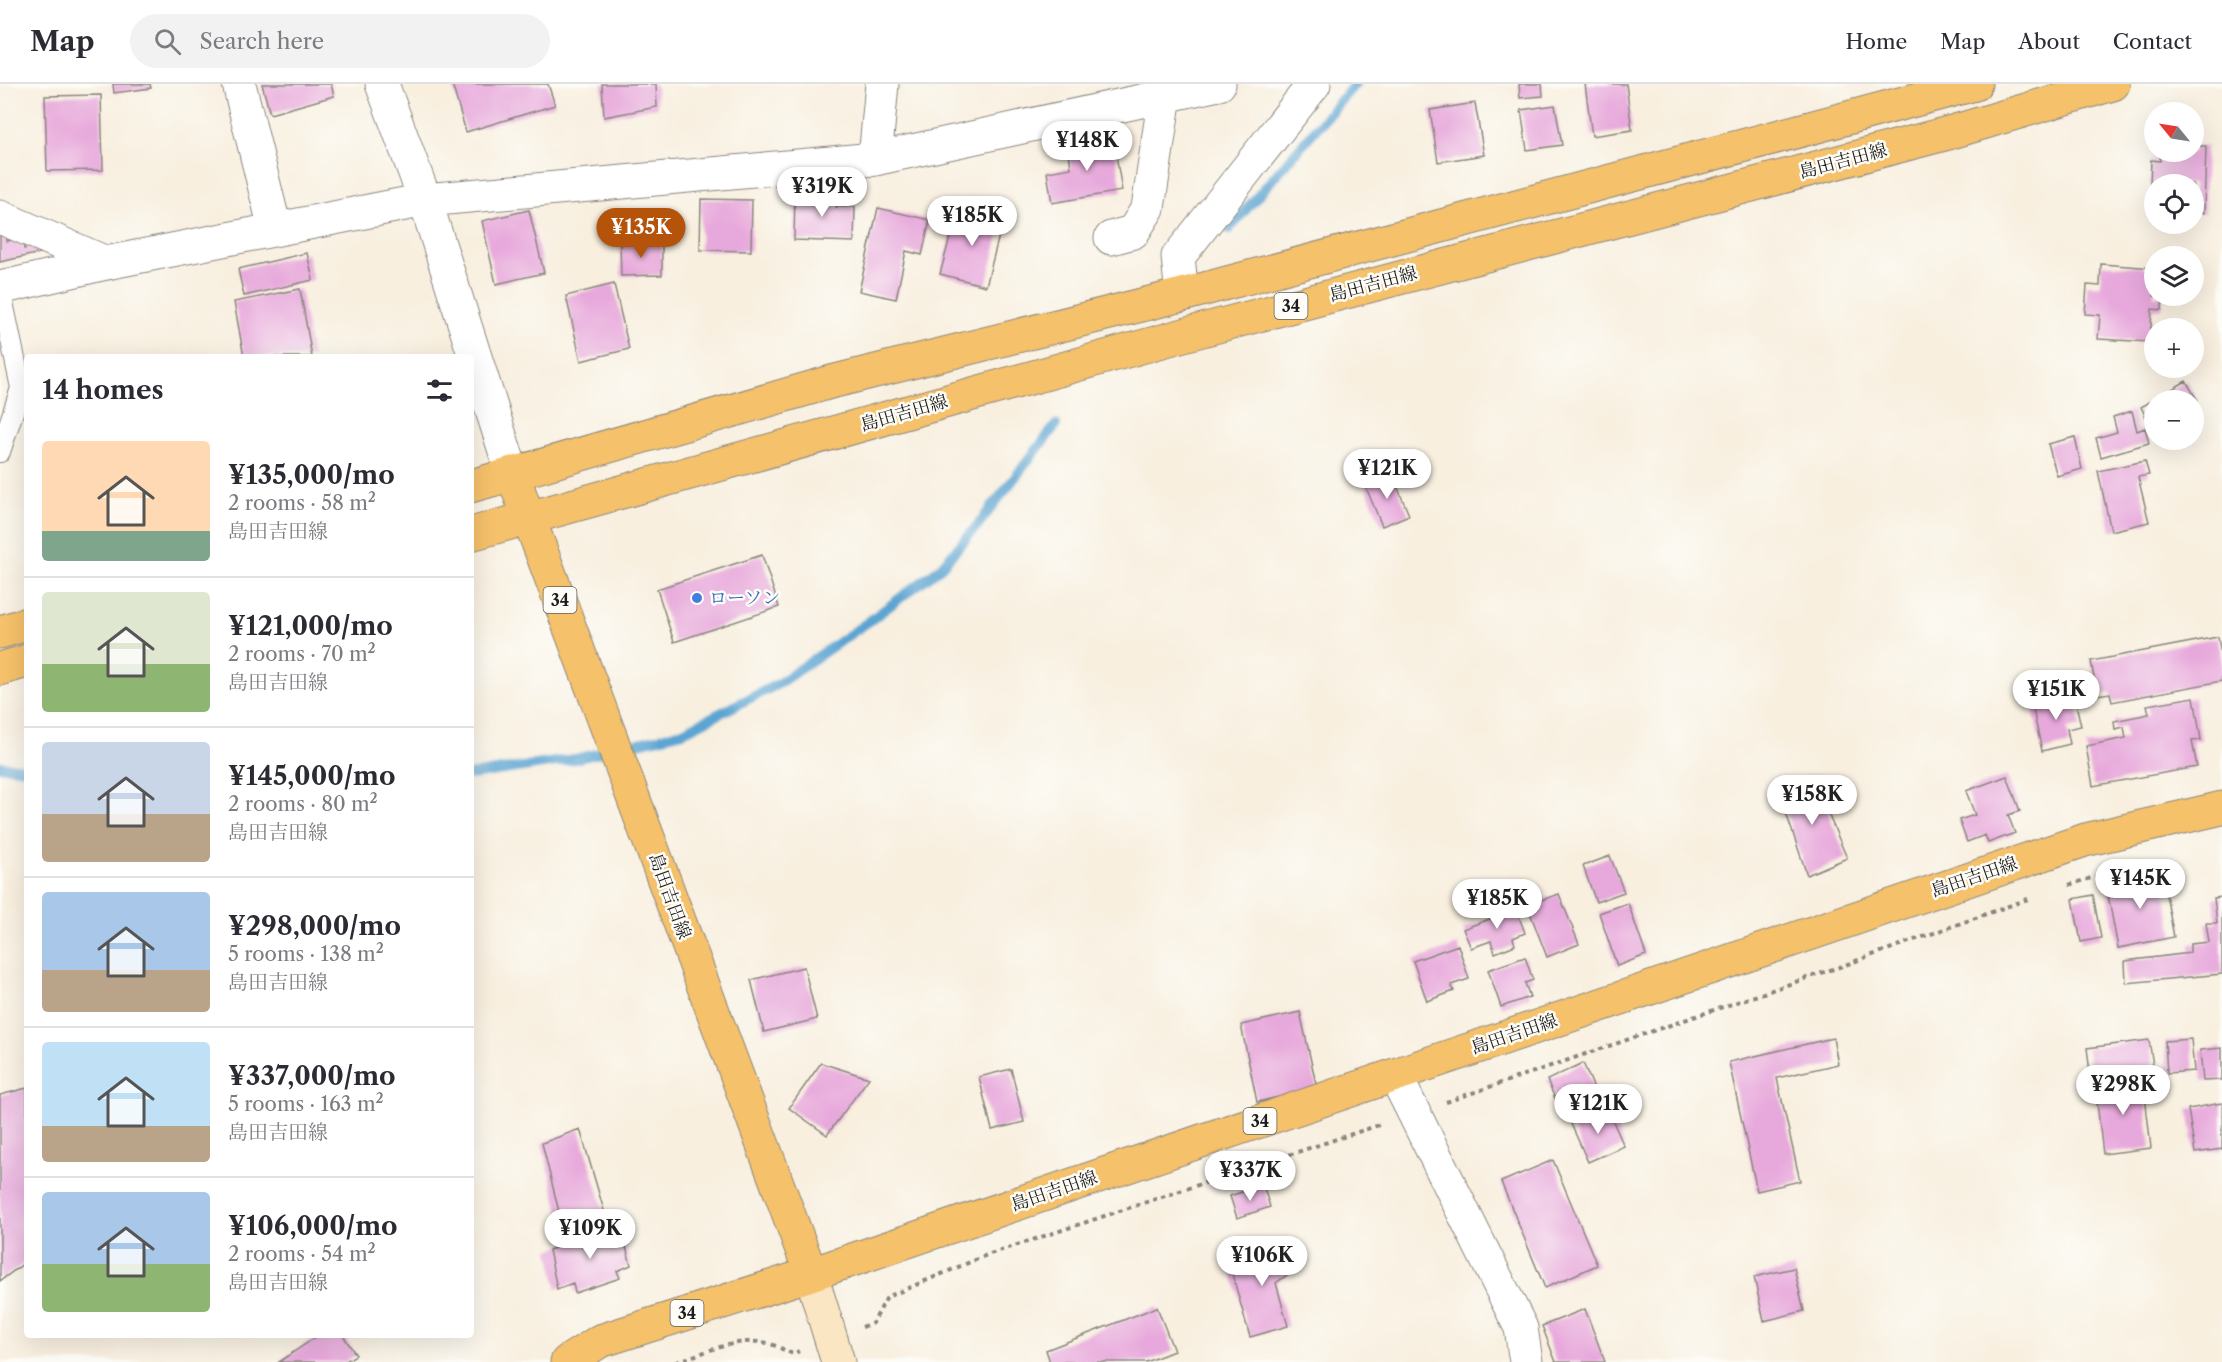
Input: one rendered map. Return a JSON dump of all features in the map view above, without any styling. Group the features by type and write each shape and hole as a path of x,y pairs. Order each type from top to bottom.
{"main road":[{"name":"34","path":"474,485 831,382 1182,295 1934,89 1975,84"},
{"name":"島田吉田線","path":"474,533 1191,333 1952,132 2113,84"},
{"name":"島田吉田線","path":"512,473 811,1274"},
{"path":"0,632 24,625"},
{"path":"0,669 24,662"},
{"name":"島田吉田線","path":"567,1362 600,1341 811,1274 2085,840 2222,808"},
{"path":"811,1274 838,1362"}],"street":[{"path":"239,84 275,229"},
{"path":"381,84 425,200 512,473"},
{"path":"875,159 882,84"},
{"path":"0,288 106,263 425,200 875,159 1153,93 1219,84"},
{"path":"1182,295 1178,257 1314,84"},
{"path":"1111,238 1133,232 1148,208 1153,93"},
{"path":"0,217 106,263"},
{"path":"1395,1075 1521,1328 1526,1362"}],"lane":[{"path":"0,288 21,388 0,452"}],"building":[{"path":"113,84 150,84 151,88 114,93"},
{"path":"262,84 331,84 334,96 270,114"},
{"path":"452,84 548,84 555,105 466,132"},
{"path":"602,84 656,84 657,107 604,117"},
{"path":"1519,84 1542,84 1543,96 1520,98"},
{"path":"1585,84 1626,84 1632,130 1592,136"},
{"path":"101,95 103,170 47,171 45,96"},
{"path":"1475,103 1484,155 1438,162 1430,110"},
{"path":"1555,105 1562,145 1527,150 1521,110"},
{"path":"1113,137 1122,191 1052,203 1047,172 1071,168 1068,145"},
{"path":"2204,146 2206,146 2204,213 2204,174 2150,174 2151,162 2204,162"},
{"path":"795,190 837,191 836,207 855,207 854,242 794,240"},
{"path":"701,199 752,200 751,251 700,250"},
{"path":"878,208 930,220 922,255 906,251 896,299 859,291"},
{"path":"958,208 1003,220 986,286 940,274"},
{"path":"529,210 544,273 496,284 482,221"},
{"path":"4,225 7,241 22,238 24,249 38,245 40,253 0,262 0,226"},
{"path":"662,242 662,275 621,276 620,244"},
{"path":"307,253 313,280 244,296 238,269"},
{"path":"2101,264 2144,267 2144,306 2162,306 2162,310 2152,309 2151,318 2144,318 2144,342 2098,339 2100,315 2085,314 2087,285 2100,286"},
{"path":"614,284 629,349 581,361 566,296"},
{"path":"300,289 311,354 243,354 234,302"},
{"path":"2186,381 2191,390 2170,390"},
{"path":"2132,411 2137,431 2144,428 2144,444 2101,457 2096,438 2117,432 2113,417"},
{"path":"2075,437 2082,469 2057,476 2048,444"},
{"path":"2145,461 2149,475 2138,477 2149,522 2111,531 2098,471"},
{"path":"1392,474 1409,515 1382,526 1365,485"},
{"path":"762,555 779,607 674,642 657,589"},
{"path":"2218,637 2222,681 2112,702 2110,693 2097,695 2091,661"},
{"path":"2074,695 2081,726 2067,729 2070,744 2042,751 2032,705"},
{"path":"2194,697 2201,740 2192,741 2197,767 2093,786 2086,746 2126,738 2124,727 2115,729 2114,721 2149,714 2147,705"},
{"path":"1812,776 1847,858 1807,875 1779,792"},
{"path":"2007,776 2020,811 2008,815 2015,833 1988,843 1985,835 1967,842 1959,820 1975,815 1966,791"},
{"path":"1610,856 1624,892 1596,902 1583,866"},
{"path":"2162,873 2174,937 2118,948 2106,884"},
{"path":"1559,894 1579,944 1547,957 1527,905"},
{"path":"2093,895 2101,938 2081,942 2073,899"},
{"path":"2222,897 2222,974 2126,983 2125,961 2190,953 2190,944 2209,942 2206,923 2217,923 2214,898"},
{"path":"1514,903 1525,933 1513,938 1515,945 1495,953 1491,941 1471,948 1463,929 1503,914 1501,909"},
{"path":"1628,903 1646,955 1617,966 1599,913"},
{"path":"1458,945 1469,979 1451,985 1454,991 1427,1001 1413,961"},
{"path":"1525,957 1533,980 1525,983 1530,997 1501,1007 1488,970"},
{"path":"804,967 817,1019 764,1032 751,980"},
{"path":"1300,1012 1317,1088 1257,1102 1241,1025"},
{"path":"1833,1038 1838,1064 1777,1078 1800,1181 1757,1191 1729,1062"},
{"path":"2191,1039 2194,1071 2167,1073 2165,1041"},
{"path":"2149,1040 2153,1065 2090,1073 2087,1048"},
{"path":"2222,1048 2222,1080 2203,1081 2200,1050"},
{"path":"821,1063 869,1078 827,1135 789,1108"},
{"path":"1583,1063 1600,1102 1564,1119 1547,1080"},
{"path":"1011,1069 1024,1122 992,1130 979,1077"},
{"path":"2143,1078 2151,1148 2103,1154 2095,1085"},
{"path":"24,1089 24,1263 0,1281 0,1095"},
{"path":"2222,1103 2222,1149 2195,1153 2188,1109"},
{"path":"1607,1108 1624,1146 1588,1162 1571,1124"},
{"path":"580,1129 605,1214 563,1228 542,1143"},
{"path":"1553,1160 1597,1265 1545,1288 1501,1182"},
{"path":"1263,1185 1270,1207 1237,1218 1230,1196"},
{"path":"620,1225 631,1265 617,1271 620,1278 575,1293 573,1283 557,1289 549,1250"},
{"path":"1286,1242 1294,1270 1276,1283 1288,1326 1250,1337 1228,1259"},
{"path":"1794,1268 1804,1311 1764,1321 1754,1277"},
{"path":"1157,1307 1174,1351 1146,1362 1050,1362 1046,1350"},
{"path":"1585,1309 1605,1362 1556,1362 1542,1326"},
{"path":"315,1338 345,1338 356,1355 344,1362 279,1362"}],"waterway":[{"path":"1229,229 1355,84"},
{"path":"474,775 575,759 683,732 778,684 868,622 939,569 977,526 1056,425"},
{"path":"0,766 24,769"}],"place":[{"name":"ローソン","path":"697,598"}]}
